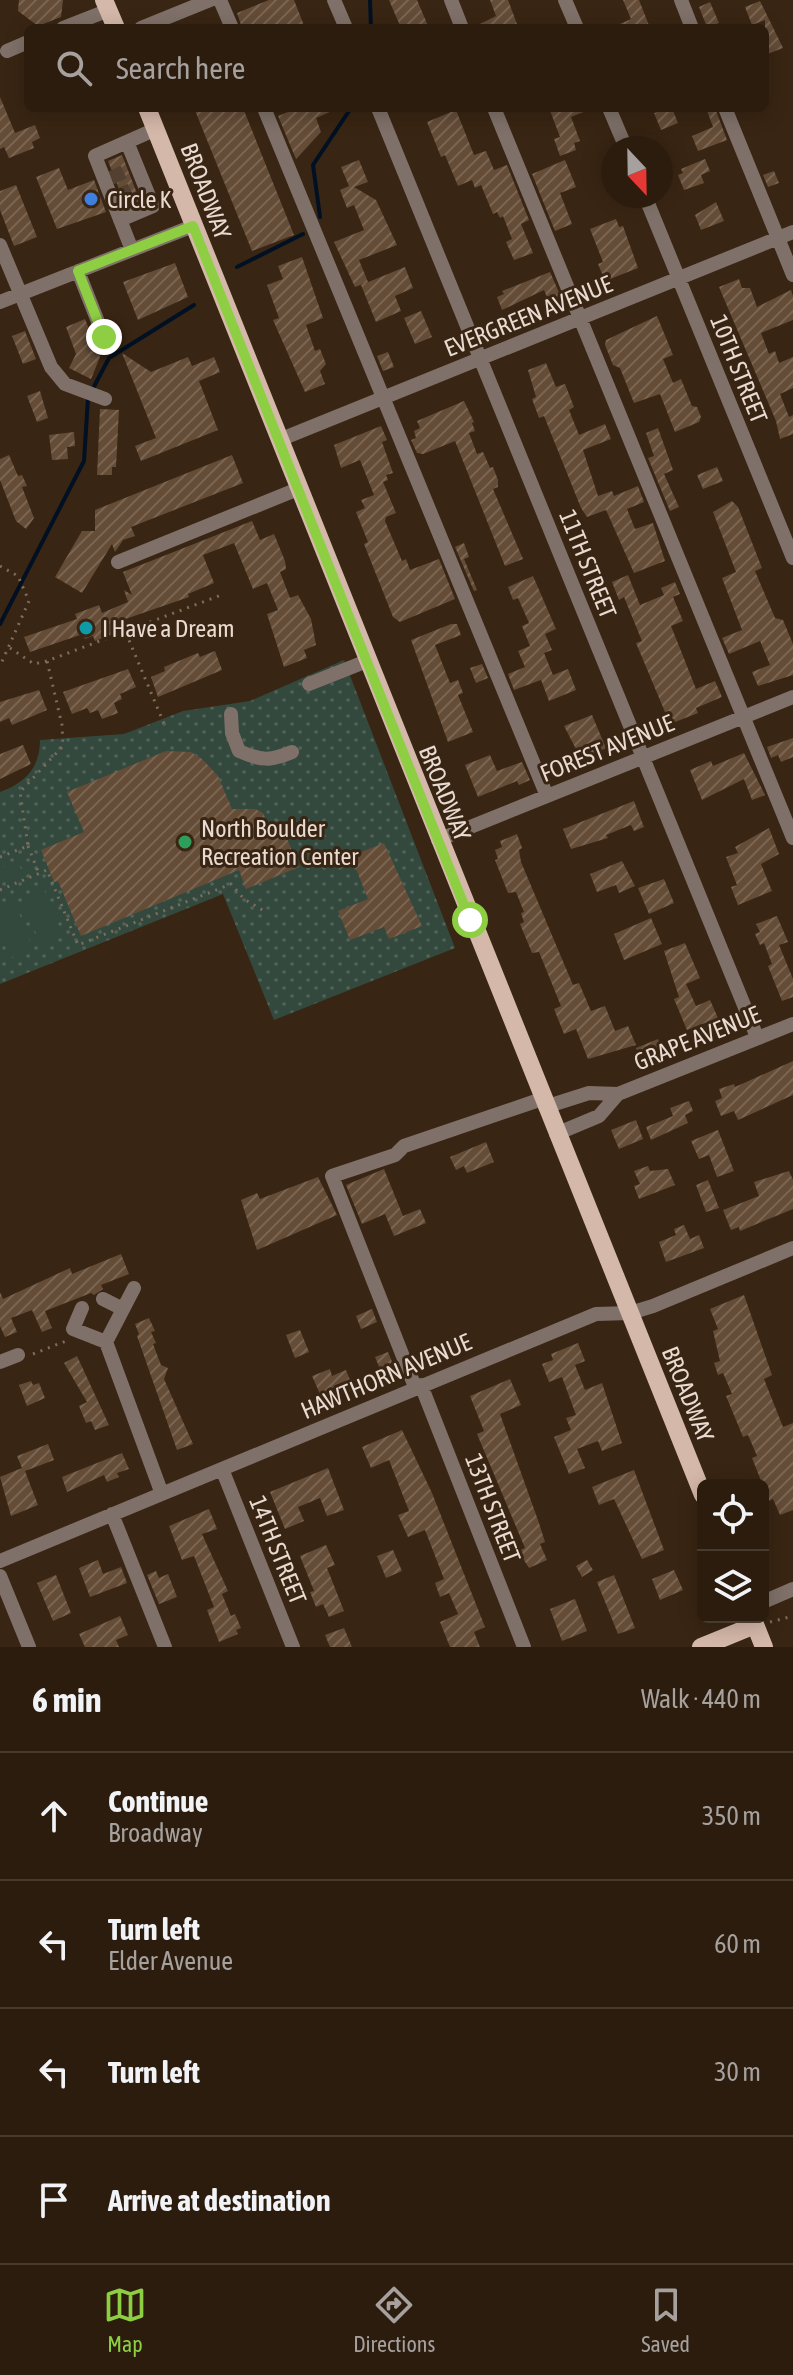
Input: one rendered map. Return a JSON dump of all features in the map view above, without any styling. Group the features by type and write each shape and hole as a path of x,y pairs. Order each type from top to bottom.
{"main road":[{"path":"106,5 114,24"},
{"name":"BROADWAY","path":"149,112 543,1103 697,1480"},
{"path":"701,1647 750,1623"},
{"path":"755,1623 764,1647"}],"street":[{"path":"151,24 210,0"},
{"path":"220,0 230,24"},
{"path":"334,0 344,24"},
{"path":"451,0 460,24"},
{"path":"565,0 575,24"},
{"path":"681,0 690,24"},
{"path":"70,24 106,5"},
{"path":"7,51 24,44"},
{"path":"266,112 547,796"},
{"name":"11TH STREET","path":"380,112 757,1037"},
{"path":"496,112 718,653 741,718 793,838"},
{"path":"611,112 621,136"},
{"path":"727,112 793,275"},
{"path":"132,250 115,197 95,156 156,129"},
{"path":"120,220 153,206 132,168 127,142"},
{"name":"10TH STREET","path":"650,208 793,558"},
{"path":"0,302 193,226"},
{"name":"EVERGREEN AVENUE","path":"279,440 793,232"},
{"path":"0,245 51,367 65,384 95,396"},
{"path":"78,271 104,337"},
{"path":"118,562 298,489"},
{"path":"309,684 367,661"},
{"name":"FOREST AVENUE","path":"438,840 793,697"},
{"path":"231,714 234,743 239,751 259,760 273,760 292,752"},
{"name":"GRAPE AVENUE","path":"418,1386 332,1176 395,1155 404,1146 543,1103 589,1093 618,1094 793,1024"},
{"name":"GRAPE AVENUE","path":"556,1134 599,1116 618,1094"},
{"name":"HAWTHORN AVENUE","path":"0,1561 596,1314 630,1313 793,1248"},
{"path":"134,1288 106,1342 162,1494"},
{"path":"103,1299 123,1309"},
{"path":"82,1308 73,1329 106,1342"},
{"path":"0,1362 18,1355"},
{"name":"13TH STREET","path":"418,1386 524,1647"},
{"name":"14TH STREET","path":"222,1469 293,1647"},
{"path":"112,1514 165,1647"},
{"path":"0,1576 29,1647"},
{"path":"769,1599 793,1589"}],"path":[{"path":"0,566 18,576 29,601 0,666"},
{"path":"10,648 34,664 47,661 224,594"},
{"path":"126,633 165,726"},
{"path":"39,874 28,846 20,792 63,746 62,725 47,661"},
{"path":"0,857 28,846"},
{"path":"0,890 47,870 78,945 231,884 244,899 264,911"},
{"path":"18,1355 24,1358 70,1339 73,1329"},
{"path":"769,1619 793,1616"}],"green space":[{"path":"344,660 455,948 274,1020 223,894 0,984 0,792 17,784 29,773 37,759 40,740 124,734 183,711 250,701"},
{"path":"18,861 23,874 0,883 0,868"},
{"path":"44,889 63,937 41,946 22,898"},
{"path":"14,900 33,949 10,958 0,934 0,906"}],"building":[{"path":"19,0 63,0 61,17 43,24 35,24 18,11"},
{"path":"269,0 294,0 303,24 241,24 237,13"},
{"path":"389,0 417,0 427,24 399,24"},
{"path":"490,0 508,0 517,24 480,24 496,16"},
{"path":"623,0 639,0 648,24 620,24 631,19"},
{"path":"760,1 783,48 769,53 769,24 765,24 765,20 752,24 745,7"},
{"path":"710,2 719,23 706,24 699,7"},
{"path":"0,97 15,133 35,125 40,138 32,142 34,148 9,158 4,147 0,149"},
{"path":"196,112 245,112 294,235 252,251"},
{"path":"288,112 330,112 316,118 321,132 296,159 278,116"},
{"path":"457,112 474,155 486,151 494,170 507,165 529,220 521,224 533,253 514,260 506,242 512,239 503,216 500,218 497,212 493,214 481,185 475,188 472,180 458,186 445,155 441,157 427,122"},
{"path":"551,112 583,112 571,117 580,141 574,143 576,150 560,156 554,139 560,137"},
{"path":"674,112 678,123 661,130 654,113"},
{"path":"707,112 716,112 727,140 698,151 692,136 713,127"},
{"name":"Circle K","path":"122,155 140,201 126,207 108,161"},
{"path":"705,159 710,171 701,175 704,183 684,190 678,175 683,173 681,169"},
{"path":"359,160 368,182 354,187 376,200 397,245 359,260 368,282 355,287 334,242 364,230 354,205 347,208 340,190 349,186 341,167"},
{"path":"565,160 576,187 560,193 572,224 555,231 532,174"},
{"path":"59,168 68,190 94,180 106,212 57,229 36,177"},
{"path":"774,171 779,183 768,187 763,175"},
{"path":"16,185 37,237 14,246 0,210 0,191"},
{"path":"716,202 724,221 701,230 695,215"},
{"path":"616,219 619,227 623,226 638,268 605,281 598,264 603,262 590,229"},
{"path":"302,257 323,318 306,325 315,351 320,349 326,364 320,371 325,384 305,392 273,320 279,318 267,285 283,279 278,266"},
{"path":"175,263 188,297 138,320 123,282"},
{"path":"405,267 413,288 395,296 401,311 376,322 361,285"},
{"path":"550,272 561,297 549,302 544,290 502,310 497,297 504,294 502,291"},
{"path":"739,279 742,288 750,288 757,307 791,290 793,296 793,320 761,333 769,354 775,351 779,363 793,357 793,388 780,394 789,417 793,415 793,434 780,439 776,421 719,287"},
{"path":"421,311 432,337 415,344 404,318"},
{"path":"657,316 673,355 663,359 673,383 681,379 692,406 697,407 701,417 699,422 675,432 660,394 634,403 620,368 613,365 605,345 606,340"},
{"path":"85,319 100,357 91,379 69,368 76,354 66,327"},
{"path":"25,331 36,359 23,364 12,336"},
{"path":"388,352 394,367 383,371 377,356"},
{"path":"122,353 151,372 188,357 192,366 214,357 220,372 199,381 218,430 141,461 135,446 156,438"},
{"path":"546,363 556,387 565,384 574,407 569,410 579,435 605,424 611,439 583,450 598,496 612,491 614,496 638,486 644,502 627,509 635,529 653,523 665,561 634,573 606,510 587,517 581,508 544,416 539,418 532,399 536,397 528,370"},
{"path":"40,391 48,418 37,422 27,396"},
{"path":"464,401 474,422 475,431 469,433 477,454 483,452 490,468 493,467 498,487 493,489 523,559 505,566 455,441 423,454 417,453 411,440 416,438 414,431 420,428 417,421"},
{"path":"100,409 119,410 116,467 112,467 112,475 97,475"},
{"path":"381,426 387,440 382,442 393,473 386,475 388,480 383,482 396,513 386,517 385,521 402,561 406,559 410,570 439,559 455,599 400,622 393,617 364,544 368,542 356,512 365,508 361,500 374,495 360,460 341,468 334,445"},
{"path":"658,428 673,470 664,474 679,507 670,511 648,458 654,456 646,433"},
{"path":"74,432 75,446 67,447 68,459 52,460 49,435"},
{"path":"9,455 18,476 22,475 27,486 22,487 34,518 26,529 16,521 0,480 0,459"},
{"path":"232,455 243,483 131,527 135,536 123,540 115,552 112,544 82,593 55,577 82,531 95,531 95,510"},
{"path":"717,467 723,481 703,489 697,475"},
{"path":"732,501 738,507 762,568 755,571 775,618 783,620 793,644 793,675 758,686 752,672 770,665 760,641 729,654 722,638 742,630 722,578 736,572 713,512"},
{"path":"252,521 260,540 274,534 285,561 286,569 280,572 290,598 298,595 311,619 316,645 304,650 307,658 284,667 267,614 278,610 267,583 253,589 234,543 203,555 214,583 188,594 189,597 114,623 118,632 95,641 93,636 85,639 83,634 30,652 24,637 77,619 75,614 99,605 102,613 128,602 124,590 132,595 123,572"},
{"path":"464,543 469,557 464,559 477,590 474,591 455,547"},
{"path":"628,575 640,605 664,595 661,588 675,582 680,594 673,597 683,621 671,626 696,689 715,681 722,697 696,708 698,713 670,724 636,643 642,641 624,597 619,600 612,582"},
{"path":"533,576 556,629 545,634 552,650 544,653 553,675 568,669 576,690 549,701 541,680 514,690 508,674 525,667 518,651 530,646 522,626 529,623 518,598 513,600 508,587"},
{"path":"457,624 461,635 435,645 450,683 458,680 463,693 458,695 473,732 448,742 411,640"},
{"path":"215,651 222,670 158,697 151,677 165,671 164,667 198,653 200,657"},
{"path":"482,664 488,678 476,683 470,668"},
{"path":"128,669 136,687 120,694 122,699 114,703 118,713 102,719 98,710 90,713 87,708 72,714 63,692"},
{"path":"39,690 47,710 12,725 9,718 0,722 0,702"},
{"path":"592,715 606,748 586,758 583,751 578,753 564,726"},
{"path":"793,738 793,757 781,762 778,755 771,758 767,747"},
{"path":"23,745 31,764 0,779 0,754"},
{"name":"North Boulder Recreation Center","path":"166,751 191,752 202,759 218,776 232,809 255,809 263,813 268,824 279,820 299,867 246,889 239,870 81,936 41,850 84,832 67,792"},
{"path":"744,753 765,795 752,800 744,779 702,800 690,770 711,761 713,766"},
{"path":"490,755 497,771 522,762 530,780 519,785 517,781 478,797 465,765"},
{"path":"634,801 644,827 634,831 631,825 606,835 608,838 571,849 563,829"},
{"path":"769,828 779,854 761,864 772,891 738,905 731,887 737,885 726,857 738,853 735,847"},
{"path":"517,834 522,848 519,850 521,862 573,985 579,983 591,1011 605,1006 615,1031 628,1026 636,1045 588,1059 576,1029 564,1034 554,1009 561,1006 539,952 532,953 520,924 524,922 521,913 524,912 516,892 508,893 495,860 498,859 495,850 502,847 500,841"},
{"path":"384,843 422,926 389,939 384,927 350,940 338,911 368,899 351,856"},
{"path":"622,861 635,886 619,893 616,885 597,892 590,874"},
{"path":"664,879 674,903 649,914 638,888"},
{"path":"777,916 788,942 779,945 793,979 793,997 782,1001 768,966 772,964 764,943 760,945 755,934 760,932 756,924"},
{"path":"651,918 662,944 624,960 614,934"},
{"path":"685,943 700,978 686,984 696,1006 710,1000 718,1018 687,1030 674,999 679,997 664,951"},
{"path":"658,1039 662,1051 640,1059 636,1048"},
{"path":"793,1061 793,1095 738,1120 734,1111 721,1116 715,1101 722,1098 719,1089 734,1084 735,1087"},
{"path":"689,1101 693,1111 685,1115 688,1123 651,1140 646,1127 673,1116 670,1108"},
{"path":"636,1120 643,1139 619,1149 611,1130"},
{"path":"718,1130 734,1171 717,1177 709,1155 699,1159 691,1141"},
{"path":"486,1142 494,1162 467,1173 464,1166 456,1170 450,1157"},
{"path":"648,1166 650,1171 668,1169 675,1185 639,1199 634,1186 640,1184 634,1171"},
{"path":"384,1169 403,1216 420,1209 426,1223 394,1236 385,1214 362,1224 346,1185"},
{"path":"789,1171 793,1180 793,1209 740,1231 739,1227 731,1230 723,1210 759,1196 754,1182"},
{"path":"318,1177 337,1215 257,1250 241,1200 257,1193 260,1199"},
{"path":"708,1180 719,1208 706,1212 696,1185"},
{"path":"684,1225 690,1239 699,1235 704,1248 666,1262 659,1242 676,1235 674,1229"},
{"path":"121,1254 129,1274 101,1285 103,1289 94,1295 91,1293 45,1311 52,1328 42,1332 32,1310 11,1318 17,1332 5,1337 0,1326 0,1292 3,1299 70,1268 72,1274"},
{"path":"744,1295 772,1375 764,1379 783,1427 793,1423 793,1510 780,1515 773,1499 769,1501 769,1479 760,1479 752,1458 757,1456 748,1435 743,1437 726,1396 732,1394 723,1373 718,1375 714,1363 720,1361 713,1331 718,1329 710,1309"},
{"path":"372,1309 377,1322 361,1329 356,1316"},
{"path":"149,1318 155,1331 151,1332 156,1343 153,1344 161,1365 168,1368 164,1379 193,1444 177,1450 137,1336 135,1324"},
{"path":"300,1330 309,1352 295,1358 286,1335"},
{"path":"578,1343 585,1361 575,1365 585,1390 602,1383 622,1443 602,1451 598,1441 577,1449 585,1468 569,1474 554,1437 571,1430 566,1418 576,1415 562,1377 549,1382 542,1364 553,1360 551,1354"},
{"path":"388,1352 393,1364 380,1369 375,1357"},
{"path":"77,1356 109,1425 95,1430 91,1421 86,1423 79,1406 87,1402 64,1363"},
{"path":"330,1369 332,1376 346,1370 354,1390 335,1397 332,1390 320,1394 312,1376"},
{"path":"510,1379 521,1405 500,1414 539,1523 545,1542 540,1544 547,1560 529,1568 518,1551 525,1548 477,1434 484,1431 470,1396"},
{"path":"31,1381 33,1385 39,1383 45,1398 27,1406 19,1385"},
{"path":"402,1430 432,1493 485,1627 474,1632 480,1647 450,1647 440,1622 458,1614 449,1593 440,1597 435,1583 444,1579 425,1530 408,1537 398,1515 409,1511 389,1460 371,1468 362,1447"},
{"path":"48,1444 54,1460 25,1471 38,1505 11,1516 0,1477 22,1468 17,1456"},
{"path":"122,1453 129,1469 117,1473 119,1477 107,1482 104,1475 67,1492 62,1477"},
{"path":"328,1468 344,1510 327,1516 320,1498 298,1507 304,1521 285,1529 270,1492"},
{"path":"634,1470 664,1550 642,1559 614,1499 599,1505 592,1487"},
{"path":"209,1509 217,1529 202,1534 228,1591 222,1594 231,1616 235,1614 241,1628 236,1630 238,1634 219,1642 207,1610 214,1607 194,1556 182,1560 169,1526"},
{"path":"326,1545 335,1565 327,1568 344,1611 329,1617 323,1604 316,1607 310,1592 314,1591 300,1556"},
{"path":"393,1550 402,1571 386,1578 377,1556"},
{"path":"98,1560 103,1574 121,1567 127,1583 90,1597 79,1568"},
{"path":"587,1560 593,1570 582,1577 576,1566"},
{"path":"674,1570 683,1590 660,1600 652,1579"},
{"path":"156,1571 159,1578 168,1574 177,1597 159,1604 147,1575"},
{"path":"56,1575 71,1613 53,1621 37,1583"},
{"path":"614,1575 635,1628 618,1634 597,1582"},
{"path":"575,1599 587,1631 562,1641 550,1609"},
{"path":"120,1616 128,1635 116,1640 119,1647 85,1647 79,1634"},
{"path":"344,1628 352,1647 330,1647 325,1635"}],"waterway":[{"path":"370,0 371,24"},
{"path":"320,217 313,165 348,112"},
{"path":"237,267 303,234"},
{"path":"0,624 84,461 88,398 109,358 194,305"}],"tunnel":[{"path":"111,178 128,170"},
{"path":"118,196 135,188"}],"place":[{"name":"Circle K","path":"91,199"},
{"name":"I Have a Dream","path":"86,628"},
{"name":"North Boulder Recreation Center","path":"185,842"}],"route":[{"path":"104,337 78,271 193,226 470,920"}]}
